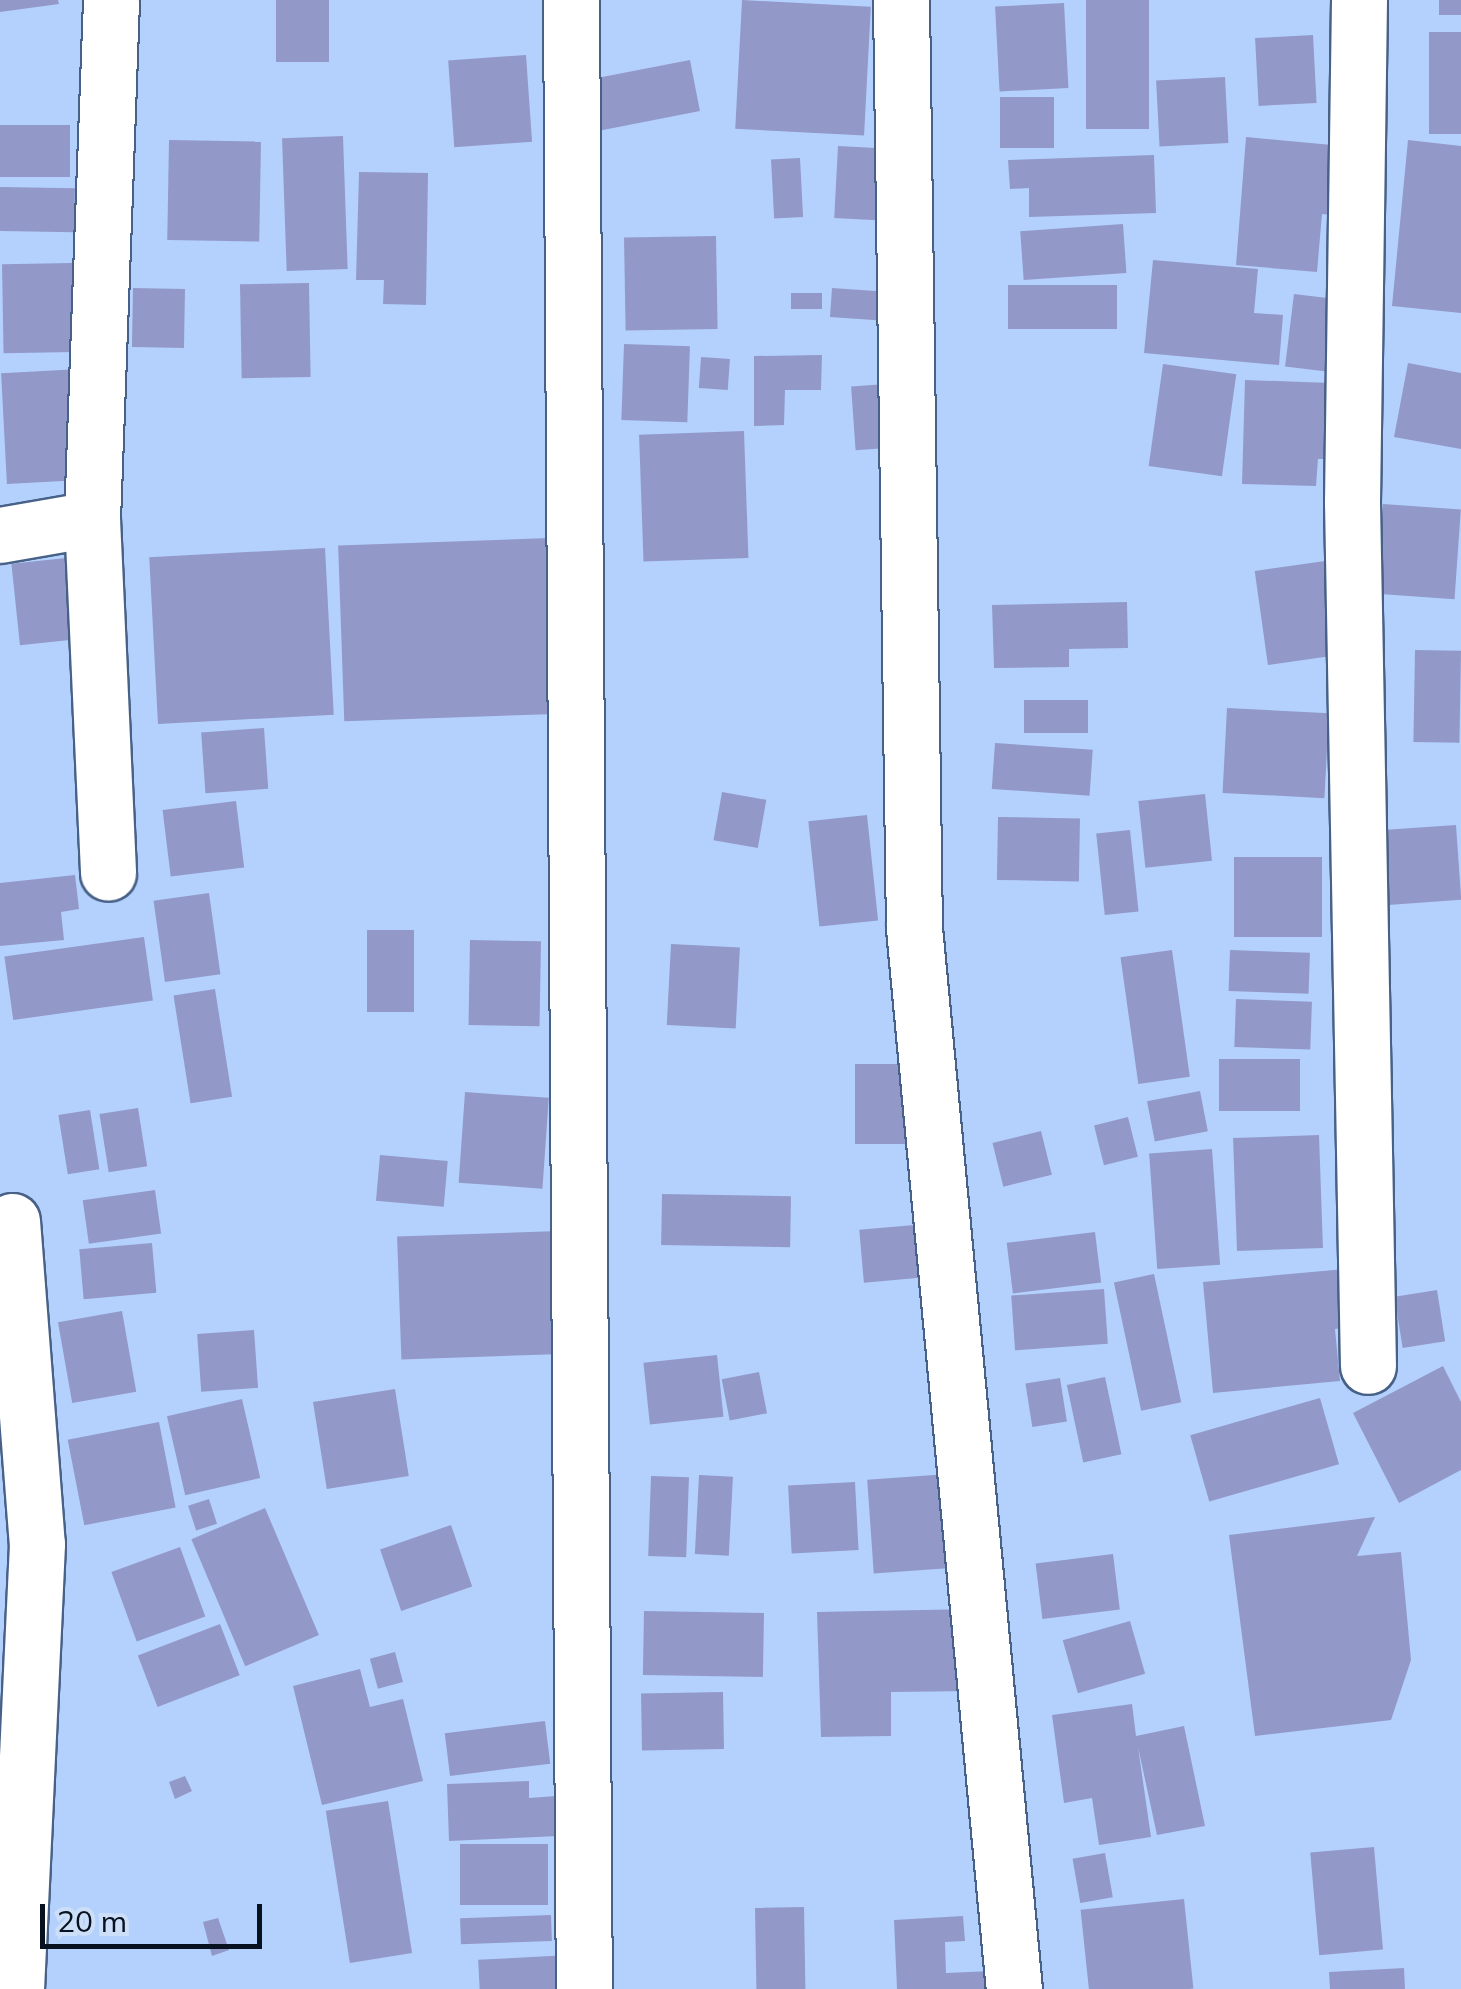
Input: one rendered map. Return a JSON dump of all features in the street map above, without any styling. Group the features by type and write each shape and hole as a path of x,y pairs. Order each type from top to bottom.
{"street":[{"path":"108,872 92,519 112,0"},
{"path":"571,0 584,1989"},
{"path":"900,0 914,928 1014,1989"},
{"path":"1359,0 1352,502 1368,1366"},
{"path":"0,535 92,519"},
{"path":"12,1222 38,1544 16,1989"}],"building":[{"path":"0,0 58,0 59,4 0,12"},
{"path":"276,0 329,0 329,62 276,62"},
{"path":"742,0 871,7 864,136 735,129"},
{"path":"1086,0 1149,0 1149,129 1086,129"},
{"path":"1439,0 1461,0 1461,15 1439,15"},
{"path":"1064,3 1068,88 1000,91 995,7"},
{"path":"1429,32 1461,32 1461,134 1429,134"},
{"path":"1313,35 1317,103 1259,106 1255,38"},
{"path":"526,55 532,142 454,147 448,60"},
{"path":"690,60 700,111 602,130 592,79"},
{"path":"1225,77 1228,143 1160,147 1156,81"},
{"path":"1000,97 1054,97 1054,148 1000,148"},
{"path":"0,125 70,125 70,177 0,177"},
{"path":"343,136 348,269 287,271 282,138"},
{"path":"1246,137 1343,146 1338,216 1322,214 1317,272 1236,265"},
{"path":"169,140 261,142 259,242 167,240"},
{"path":"1408,140 1461,146 1461,313 1392,306"},
{"path":"838,146 895,149 891,221 834,218"},
{"path":"1154,155 1156,213 1029,217 1029,188 1010,189 1008,160"},
{"path":"800,158 803,217 774,218 771,160"},
{"path":"359,172 428,173 426,305 383,304 384,280 356,280"},
{"path":"0,187 75,188 74,232 0,231"},
{"path":"1123,224 1126,273 1024,280 1020,231"},
{"path":"716,236 718,329 626,331 624,238"},
{"path":"1153,260 1258,269 1254,313 1283,315 1279,365 1144,353"},
{"path":"72,263 74,352 4,353 2,264"},
{"path":"309,283 311,377 242,378 240,284"},
{"path":"1008,285 1117,285 1117,329 1008,329"},
{"path":"133,288 185,289 184,348 132,347"},
{"path":"832,288 890,292 888,321 830,317"},
{"path":"791,293 822,293 822,309 791,309"},
{"path":"1294,294 1342,300 1333,372 1285,366"},
{"path":"624,344 690,346 687,422 621,420"},
{"path":"822,355 821,390 785,390 784,425 754,426 754,356"},
{"path":"701,357 730,359 728,390 699,388"},
{"path":"1408,363 1461,373 1461,449 1394,437"},
{"path":"1163,364 1236,374 1222,476 1149,466"},
{"path":"80,369 86,480 7,484 1,373"},
{"path":"1245,380 1331,383 1330,459 1318,459 1316,486 1242,484"},
{"path":"900,383 904,447 856,450 851,386"},
{"path":"744,431 748,558 643,562 639,435"},
{"path":"1383,504 1461,509 1455,599 1377,594"},
{"path":"550,538 556,714 344,721 338,545"},
{"path":"325,548 334,715 158,724 149,557"},
{"path":"85,556 94,638 20,645 11,564"},
{"path":"1325,561 1338,655 1268,665 1255,571"},
{"path":"1127,602 1128,648 1069,649 1069,667 994,668 992,605"},
{"path":"1415,650 1461,651 1459,743 1413,742"},
{"path":"1024,700 1088,700 1088,733 1024,733"},
{"path":"1227,708 1329,713 1324,798 1223,793"},
{"path":"264,728 268,789 205,793 201,732"},
{"path":"995,743 1093,750 1090,796 992,789"},
{"path":"722,792 766,800 758,848 713,840"},
{"path":"1205,794 1212,861 1145,868 1138,801"},
{"path":"236,801 244,868 171,877 163,810"},
{"path":"867,815 878,920 819,927 808,821"},
{"path":"998,817 1080,818 1079,881 997,880"},
{"path":"1456,825 1461,900 1388,905 1383,830"},
{"path":"1130,830 1139,912 1105,915 1096,834"},
{"path":"1234,857 1322,857 1322,937 1234,937"},
{"path":"75,875 79,909 61,912 64,940 0,946 0,883"},
{"path":"209,893 220,974 165,982 154,901"},
{"path":"367,930 414,930 414,1012 367,1012"},
{"path":"144,937 153,1000 13,1020 4,957"},
{"path":"470,940 541,941 540,1026 469,1025"},
{"path":"671,944 740,948 736,1029 667,1025"},
{"path":"1172,950 1190,1077 1138,1084 1121,957"},
{"path":"1230,950 1310,953 1309,994 1229,991"},
{"path":"215,989 232,1097 191,1103 174,996"},
{"path":"1236,999 1312,1002 1310,1050 1234,1047"},
{"path":"1219,1059 1300,1059 1300,1111 1219,1111"},
{"path":"855,1064 918,1064 918,1144 855,1144"},
{"path":"1200,1091 1208,1131 1155,1142 1147,1101"},
{"path":"465,1092 549,1098 542,1189 459,1183"},
{"path":"138,1108 147,1166 109,1172 99,1114"},
{"path":"90,1110 99,1169 68,1174 58,1115"},
{"path":"1128,1117 1138,1157 1104,1165 1094,1125"},
{"path":"1041,1131 1052,1175 1003,1187 992,1143"},
{"path":"1319,1135 1323,1248 1237,1251 1233,1138"},
{"path":"1212,1149 1220,1265 1157,1269 1149,1153"},
{"path":"380,1155 448,1161 444,1207 376,1201"},
{"path":"155,1190 161,1234 89,1244 83,1200"},
{"path":"662,1194 791,1196 790,1247 661,1245"},
{"path":"926,1224 931,1277 864,1283 859,1230"},
{"path":"558,1231 562,1354 401,1360 397,1237"},
{"path":"1095,1232 1101,1283 1013,1293 1007,1243"},
{"path":"152,1243 156,1293 84,1299 79,1249"},
{"path":"1345,1269 1351,1327 1335,1329 1340,1381 1213,1393 1203,1282"},
{"path":"1154,1274 1181,1402 1141,1411 1114,1283"},
{"path":"1104,1289 1108,1344 1015,1350 1011,1295"},
{"path":"1437,1290 1445,1341 1403,1348 1395,1297"},
{"path":"122,1311 136,1392 72,1403 58,1322"},
{"path":"254,1330 258,1388 201,1392 197,1334"},
{"path":"717,1355 723,1417 650,1424 643,1363"},
{"path":"1443,1366 1461,1402 1461,1470 1399,1503 1353,1413"},
{"path":"759,1372 767,1413 730,1420 722,1379"},
{"path":"1105,1377 1121,1454 1083,1462 1067,1385"},
{"path":"1060,1378 1067,1421 1032,1427 1025,1383"},
{"path":"395,1389 409,1476 327,1489 313,1402"},
{"path":"1320,1398 1339,1464 1209,1502 1190,1435"},
{"path":"242,1399 260,1478 185,1495 167,1416"},
{"path":"159,1422 176,1507 84,1525 68,1440"},
{"path":"948,1474 955,1568 874,1573 867,1480"},
{"path":"699,1475 733,1477 729,1556 695,1554"},
{"path":"651,1476 689,1477 686,1557 648,1556"},
{"path":"855,1482 859,1550 792,1553 788,1486"},
{"path":"209,1499 217,1524 196,1531 188,1506"},
{"path":"265,1508 319,1635 245,1666 191,1539"},
{"path":"1375,1517 1357,1556 1401,1552 1411,1660 1391,1720 1255,1736 1229,1535"},
{"path":"451,1525 472,1586 401,1611 380,1549"},
{"path":"180,1547 205,1617 137,1642 111,1572"},
{"path":"1113,1554 1120,1610 1042,1619 1036,1564"},
{"path":"974,1609 975,1691 891,1692 891,1736 821,1737 817,1612"},
{"path":"644,1611 764,1613 763,1677 643,1675"},
{"path":"1130,1621 1145,1674 1078,1693 1063,1640"},
{"path":"220,1624 240,1675 158,1707 138,1656"},
{"path":"395,1652 403,1682 378,1689 370,1659"},
{"path":"360,1669 370,1707 403,1699 423,1781 322,1805 293,1686"},
{"path":"723,1692 724,1749 642,1750 641,1693"},
{"path":"1132,1704 1136,1736 1184,1726 1205,1826 1157,1835 1138,1747 1151,1837 1099,1845 1092,1798 1064,1803 1052,1715"},
{"path":"545,1721 550,1764 450,1776 445,1733"},
{"path":"185,1776 192,1791 175,1799 169,1782"},
{"path":"529,1781 529,1798 556,1796 559,1836 449,1841 447,1784"},
{"path":"388,1801 412,1953 350,1963 326,1811"},
{"path":"460,1844 548,1844 548,1905 460,1905"},
{"path":"1374,1847 1383,1950 1319,1955 1310,1853"},
{"path":"1105,1853 1113,1897 1080,1903 1073,1859"},
{"path":"1184,1899 1193,1989 1089,1989 1081,1910"},
{"path":"804,1907 805,1989 756,1989 755,1908"},
{"path":"551,1915 552,1941 461,1944 460,1918"},
{"path":"963,1916 965,1941 945,1942 946,1973 991,1971 992,1989 897,1989 894,1920"},
{"path":"218,1918 229,1950 212,1956 203,1922"},
{"path":"570,1955 572,1989 480,1989 478,1960"},
{"path":"1404,1968 1405,1989 1330,1989 1329,1972"}]}
